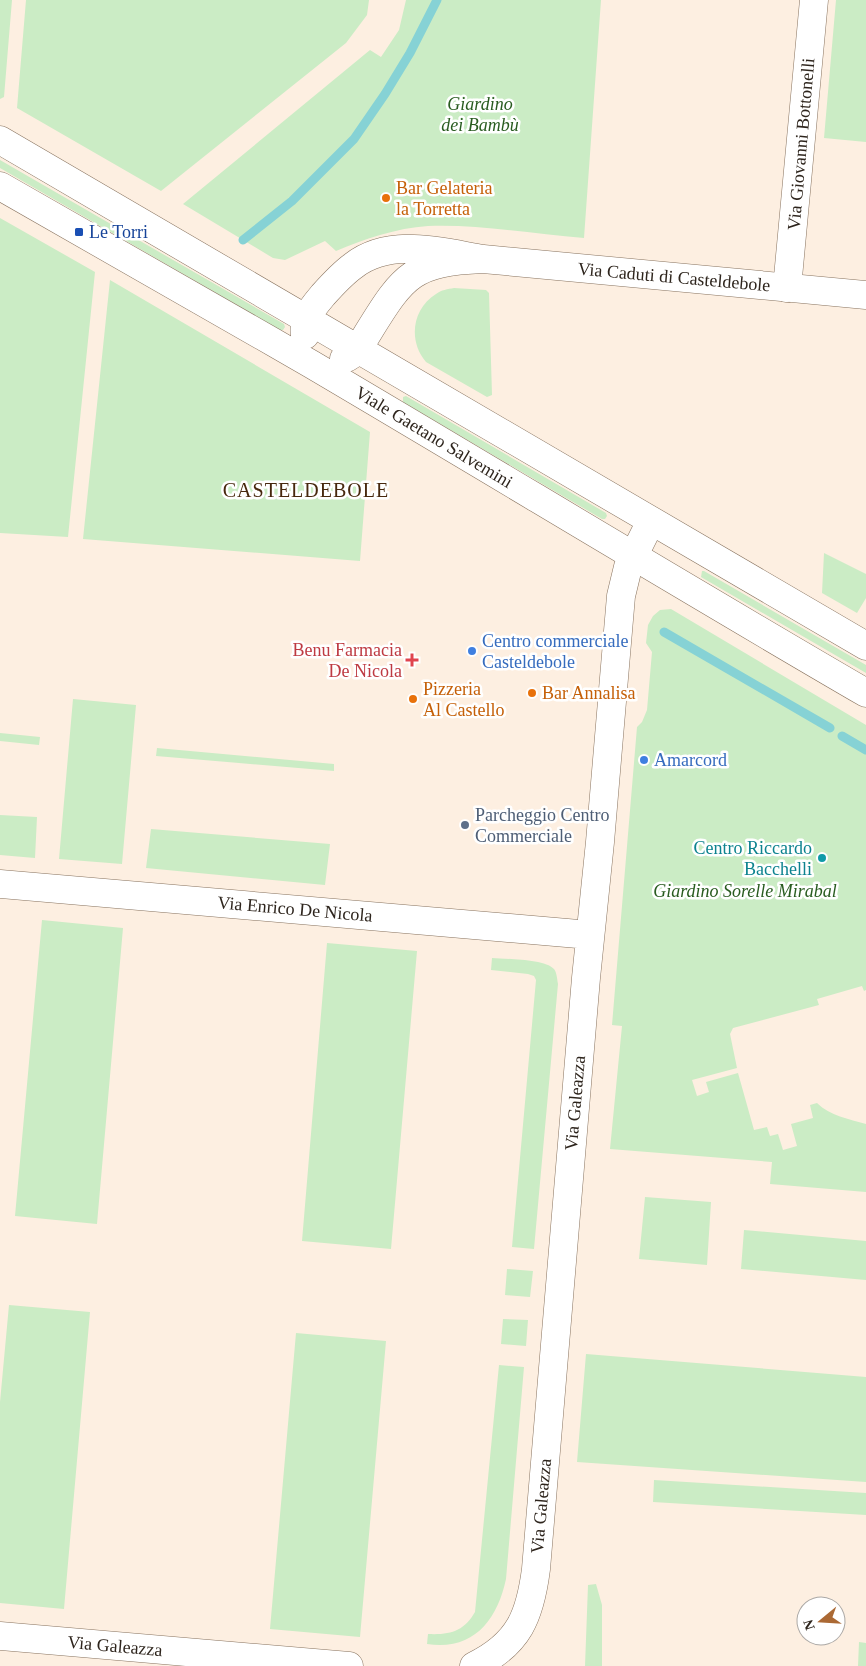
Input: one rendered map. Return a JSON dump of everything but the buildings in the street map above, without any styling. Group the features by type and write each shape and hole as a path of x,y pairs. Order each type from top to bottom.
{"street":[{"name":"Via Giovanni Bottonelli","path":"787,288 814,0"},
{"name":"Viale Gaetano Salvemini","path":"0,140 866,646"},
{"name":"Viale Gaetano Salvemini","path":"0,186 314,366 866,693"},
{"name":"Via Caduti di Casteldebole","path":"306,319 318,301 354,265 375,254 416,249 482,260 866,295"},
{"name":"Via Caduti di Casteldebole","path":"358,349 394,292 414,272 444,262 482,260"},
{"path":"306,319 304,332 307,351 314,366 330,364 348,357 358,349"},
{"name":"Via Galeazza","path":"486,1663 516,1633 525,1618 532,1599 621,596 632,556 651,521"},
{"name":"Via Enrico De Nicola","path":"0,884 590,935"},
{"name":"Via Galeazza","path":"0,1636 349,1666"}],"green space":[{"path":"0,0 12,0 4,97 0,99"},
{"path":"26,0 369,0 367,15 346,43 161,191 17,108"},
{"name":"Giardino dei Bambù","path":"406,0 601,0 584,238 486,228 428,226 404,229 381,235 336,251 325,241 285,260 273,258 183,204 370,50 381,57 399,30"},
{"path":"836,0 866,0 866,142 824,138"},
{"path":"0,160 284,324 285,327 283,330 280,330 0,168"},
{"path":"0,218 95,272 68,537 0,533"},
{"path":"110,280 370,432 360,561 83,539"},
{"path":"454,288 486,290 489,293 492,395 487,397 426,362 420,354 417,345 415,326 422,308 428,300 438,293"},
{"path":"406,396 606,513 607,516 605,519 602,519 403,402 403,397"},
{"path":"824,553 866,574 866,598 857,613 822,593"},
{"path":"702,571 866,665 866,673 701,577"},
{"name":"Giardino Sorelle Mirabal","path":"671,609 866,725 866,990 864,991 862,986 817,999 819,1005 733,1028 730,1034 737,1068 692,1080 697,1096 709,1092 706,1082 738,1073 754,1130 767,1127 770,1136 778,1134 783,1150 797,1146 791,1124 813,1118 810,1105 817,1103 834,1114 866,1124 866,1192 770,1184 772,1162 610,1149 622,1026 612,1025 637,727 642,722 647,710 652,652 646,643 648,625 653,616 660,610"},
{"path":"73,699 136,705 122,864 59,859"},
{"path":"0,733 40,737 39,745 0,741"},
{"path":"157,748 334,764 334,771 156,756"},
{"path":"0,815 37,817 35,858 0,855"},
{"path":"151,829 330,844 325,885 146,868"},
{"path":"42,920 123,928 97,1224 15,1216"},
{"path":"327,943 417,951 391,1249 302,1241"},
{"path":"492,958 542,963 554,969 558,984 534,1249 512,1247 536,980 534,976 528,974 491,970"},
{"path":"645,1197 711,1202 707,1265 639,1259"},
{"path":"744,1230 866,1241 866,1280 741,1269"},
{"path":"507,1269 533,1271 530,1297 505,1295"},
{"path":"9,1305 90,1312 64,1609 0,1603 0,1402"},
{"path":"503,1319 528,1320 526,1346 501,1344"},
{"path":"296,1333 386,1341 360,1637 270,1629"},
{"path":"586,1354 866,1377 866,1482 577,1462"},
{"path":"499,1365 524,1367 506,1579 496,1608 480,1630 470,1638 457,1643 443,1645 427,1644 428,1634 444,1634 461,1628 475,1612"},
{"path":"654,1480 866,1493 866,1515 653,1502"},
{"path":"596,1584 602,1605 602,1666 585,1666 588,1585"},
{"path":"859,1642 866,1643 866,1666 858,1666"}],"waterway":[{"path":"243,240 292,201 354,139 410,53 437,0"},
{"path":"664,632 830,728"},
{"path":"842,736 866,750"}],"place":[{"name":"Bar Gelateria la Torretta","path":"386,198"},
{"name":"Le Torri","path":"79,232"},
{"name":"Centro commerciale Casteldebole","path":"472,651"},
{"name":"Benu Farmacia De Nicola","path":"412,660"},
{"name":"Bar Annalisa","path":"532,693"},
{"name":"Pizzeria Al Castello","path":"413,699"},
{"name":"Amarcord","path":"644,760"},
{"name":"Parcheggio Centro Commerciale","path":"465,825"},
{"name":"Centro Riccardo Bacchelli","path":"822,858"}],"district":[{"name":"CASTELDEBOLE","path":"306,490"}]}
